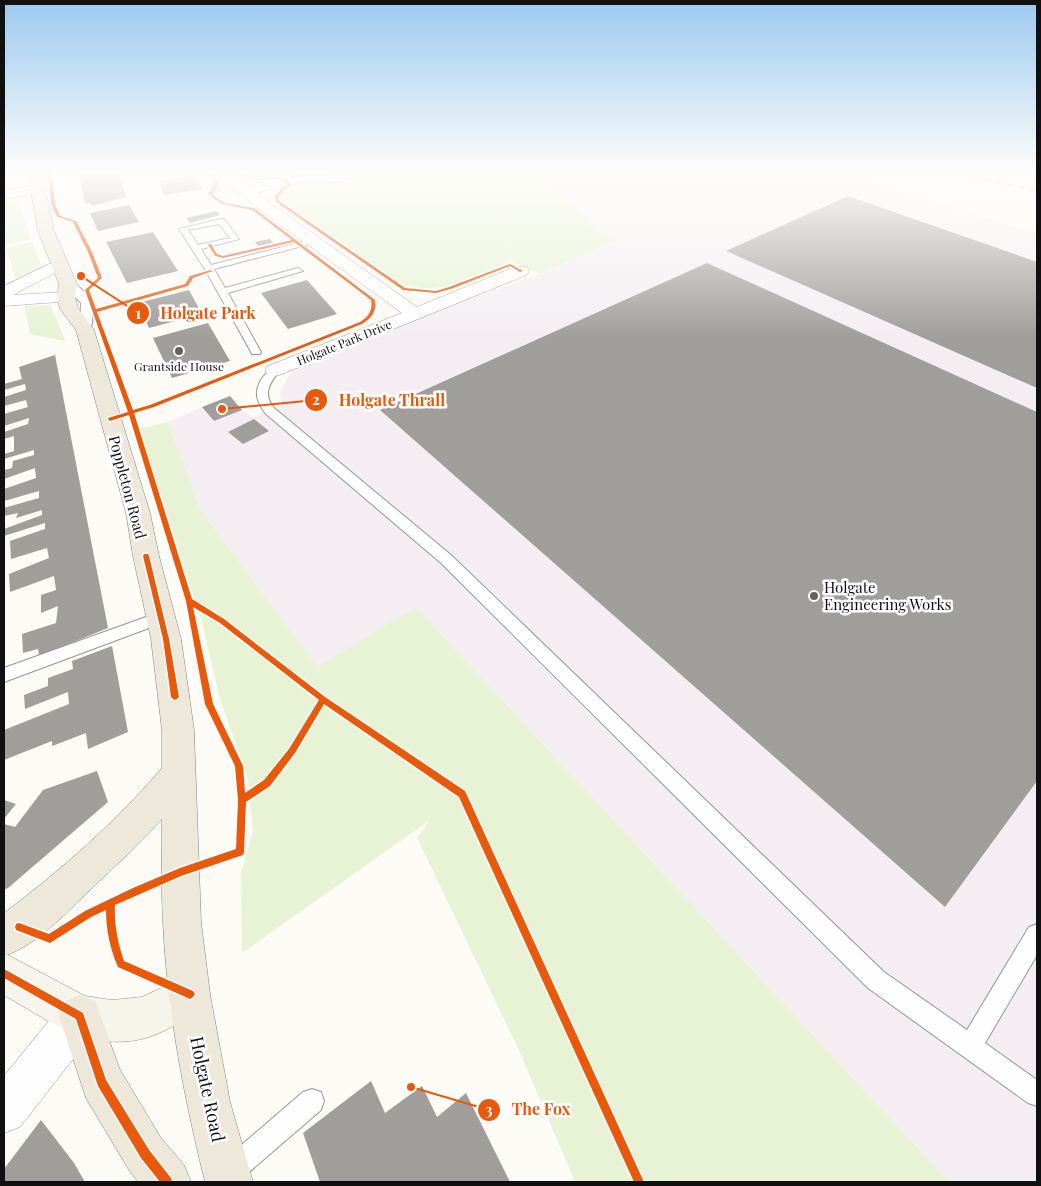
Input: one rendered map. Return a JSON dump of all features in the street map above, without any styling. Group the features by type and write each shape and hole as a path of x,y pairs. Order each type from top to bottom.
{"main road":[{"name":"Poppleton Road","path":"45,227 60,264 67,291 69,309 85,330 92,348 138,513 166,639 175,697 180,772 182,922 190,994"},
{"path":"4,937 40,910 134,825 158,800 180,772"},
{"path":"4,974 80,1016 112,1021 146,1017 190,994"},
{"name":"Holgate Road","path":"190,994 208,1102 228,1178"},
{"path":"80,1016 102,1082 145,1154 167,1182"}],"street":[{"name":"Holgate Park Drive","path":"294,227 414,313"},
{"path":"4,294 60,264"},
{"name":"Holgate Park Drive","path":"275,370 521,271"},
{"path":"4,301 67,291"},
{"path":"4,1111 80,1016"}],"lane":[{"path":"191,227 183,229 208,268 256,352"},
{"path":"196,248 235,239 226,227"},
{"path":"208,268 314,242"},
{"path":"222,292 298,272"},
{"path":"275,370 266,379 261,392 262,402 270,411 446,559 876,980 1037,1094"},
{"path":"4,674 160,618"},
{"path":"970,1047 1037,935"},
{"path":"228,1178 312,1101"}],"shaded area":[{"path":"594,227 1019,227 1037,231 1037,1182 949,1182 416,607 317,668 200,509 168,422 202,407 214,421 242,410 254,418 282,404 280,391 292,371 418,317 540,274 615,242"}],"green space":[{"path":"4,227 27,227 31,239 4,245"},
{"path":"316,227 594,227 598,232 616,241 540,274 511,261 469,279 440,287 425,288 396,281"},
{"path":"32,242 42,267 16,279 6,248"},
{"path":"50,305 65,341 30,334 24,306"},
{"path":"168,422 200,509 317,667 416,607 949,1182 575,1182 519,1050 417,838 430,820 242,953 241,873 253,831 248,779 220,699 202,622 140,429"}],"building":[{"path":"96,227 115,227 98,231"},
{"path":"778,227 938,227 1037,262 1037,388 726,251"},
{"path":"153,232 178,271 127,283 106,242"},
{"path":"270,239 273,243 258,246 255,242"},
{"name":"Holgate Engineering Works","path":"707,263 1037,412 1037,781 945,907 380,410"},
{"path":"307,280 337,314 288,329 261,293"},
{"path":"189,290 202,314 149,328 138,303"},
{"path":"208,323 230,361 172,378 153,338"},
{"path":"55,355 108,628 39,656 38,649 23,653 22,634 56,623 58,606 41,613 41,595 56,590 54,576 10,592 9,574 49,558 47,548 11,559 10,541 45,529 45,523 4,536 4,529 42,515 42,510 16,518 18,513 4,516 4,508 39,498 39,491 4,501 4,489 36,478 35,468 4,479 4,470 12,468 13,461 34,455 34,450 4,459 4,454 14,451 14,436 4,439 4,432 28,424 29,418 4,426 4,414 28,407 26,400 4,406 4,397 26,390 25,384 4,390 4,384 22,379 19,367"},
{"path":"230,396 242,410 214,421 202,407"},
{"path":"254,419 269,431 243,444 228,432"},
{"path":"112,646 128,732 88,749 86,733 52,746 52,741 4,760 4,730 69,704 68,692 25,709 24,695 48,686 48,678 73,669 72,661"},
{"path":"97,771 108,802 4,890 4,824 15,827 43,790"},
{"path":"4,800 16,804 4,819"},
{"path":"371,1081 385,1113 422,1086 437,1117 466,1093 510,1182 320,1182 303,1133"},
{"path":"41,1120 74,1163 85,1182 4,1182 4,1169"}],"cycle path":[{"path":"19,927 50,939 88,914 136,891 180,872 240,852 242,800 239,766 209,704 189,601 131,413 87,290 100,278 90,252 77,227"},
{"path":"110,419 152,406 368,319 373,310 373,300 277,227"},
{"path":"315,227 404,289 436,292 510,265 521,271"},
{"path":"210,245 216,255 223,257 293,241"},
{"path":"95,311 187,285 191,277 211,271"},
{"path":"146,556 166,639 175,697"},
{"path":"189,601 222,621 323,699 462,794 639,1182"},
{"path":"242,800 267,783 292,751 323,699"},
{"path":"111,903 112,934 121,964 190,994"},
{"path":"4,973 80,1016 102,1082 145,1154 167,1182"}],"place":[{"name":"Holgate Park","path":"81,276"},
{"name":"Grantside House","path":"179,351"},
{"name":"Holgate Thrall","path":"222,409"},
{"name":"Holgate Engineering Works","path":"814,596"},
{"name":"The Fox","path":"411,1087"}]}
